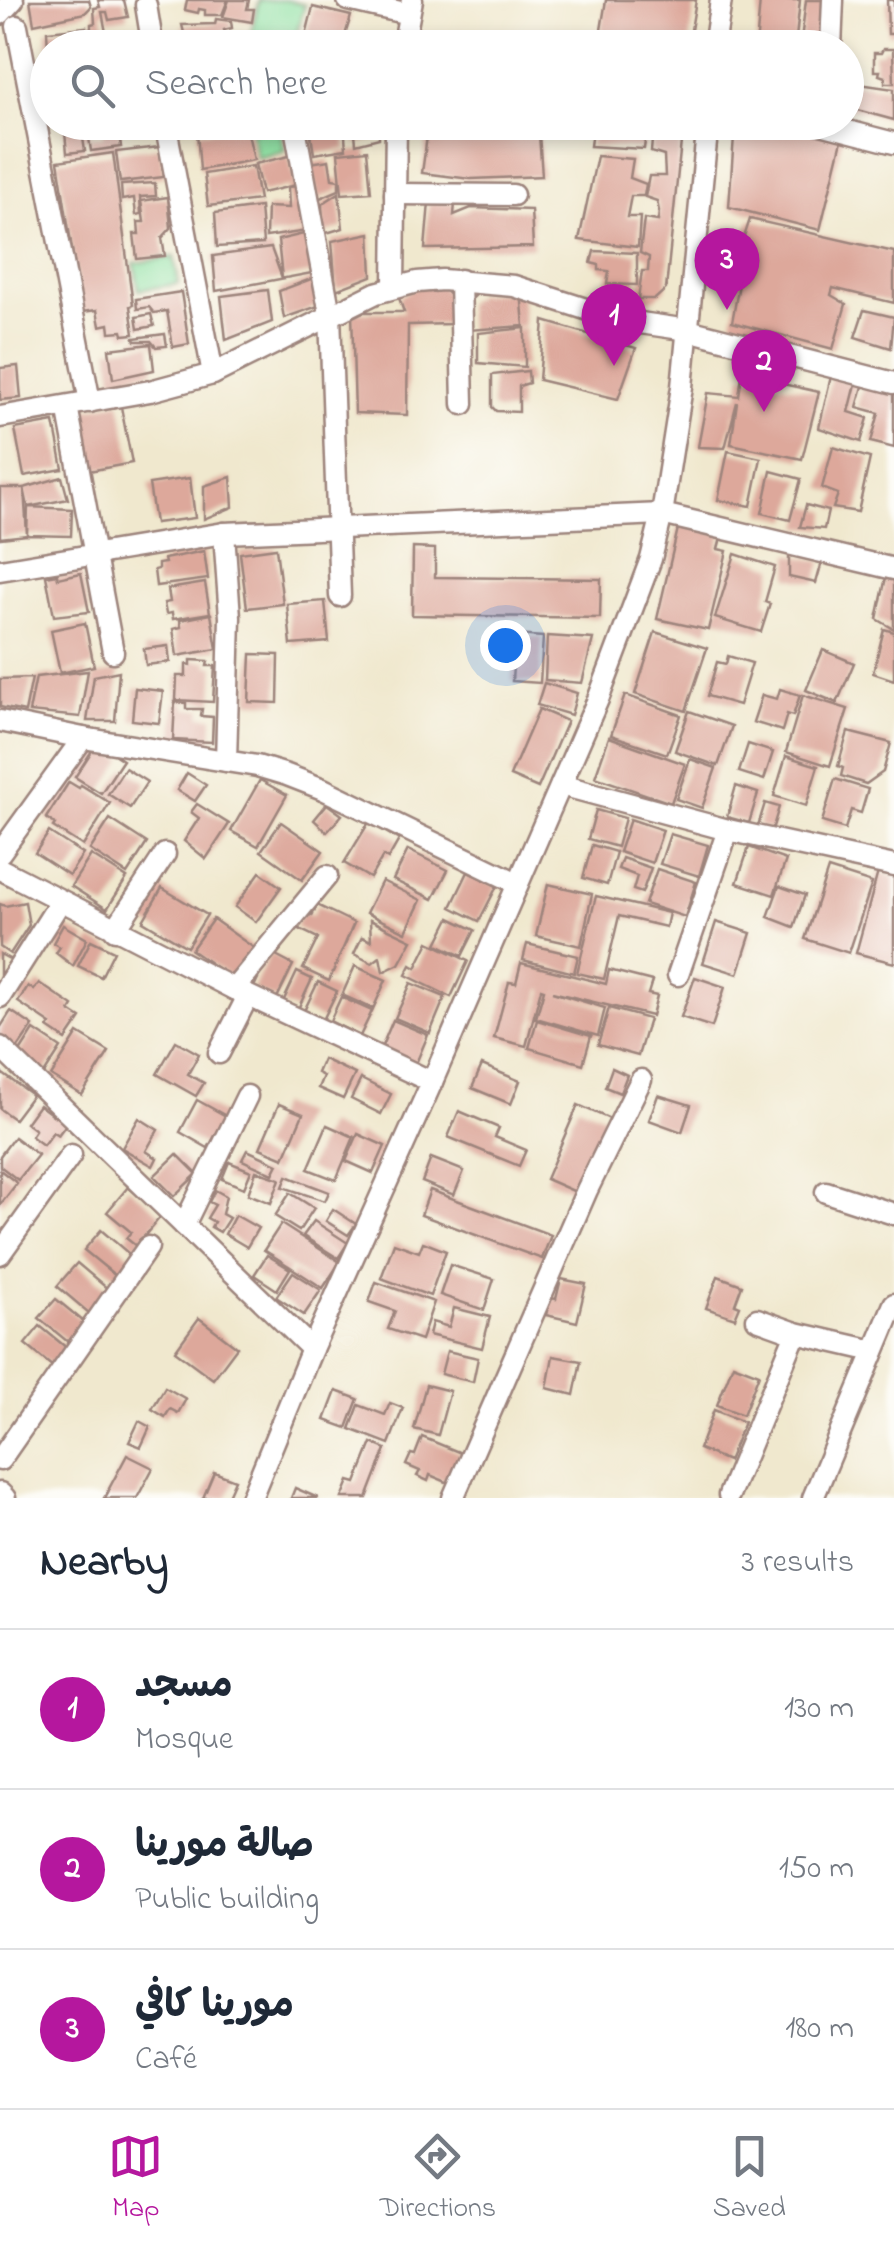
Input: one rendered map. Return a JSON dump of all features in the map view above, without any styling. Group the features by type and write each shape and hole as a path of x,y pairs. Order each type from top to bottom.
{"street":[{"path":"13,0 8,20 30,122"},
{"path":"348,0 410,7"},
{"path":"716,30 720,0"},
{"path":"832,30 833,0"},
{"path":"146,5 150,30"},
{"path":"864,135 894,143"},
{"path":"34,140 90,402"},
{"path":"168,140 214,374"},
{"path":"297,140 330,314 340,596"},
{"path":"394,286 396,140"},
{"path":"251,1498 312,1349 561,785 651,560 662,514 688,330 706,140"},
{"path":"395,194 513,195"},
{"path":"460,280 463,404"},
{"path":"0,418 150,391 214,374 394,286 460,280 514,286 620,320 688,330 894,382"},
{"path":"67,406 113,652"},
{"path":"0,570 224,533 662,514 894,569"},
{"path":"224,533 230,617 226,761"},
{"path":"0,721 256,766 323,788 518,883"},
{"path":"0,853 83,738"},
{"path":"561,785 728,830 894,866"},
{"path":"678,976 728,830"},
{"path":"115,930 166,854"},
{"path":"0,870 241,992 432,1082"},
{"path":"219,1053 241,992 327,876"},
{"path":"0,997 60,902"},
{"path":"0,1047 312,1349"},
{"path":"453,1498 580,1208 641,1080"},
{"path":"184,1225 247,1096"},
{"path":"0,1254 71,1155"},
{"path":"826,1192 894,1214"},
{"path":"0,1460 148,1247"},
{"path":"814,1498 894,1304"},
{"path":"757,1320 874,1351"},
{"path":"733,1497 796,1333"}],"green space":[{"path":"259,0 305,5 298,30 252,30"},
{"path":"253,140 282,140 285,151 257,158"},
{"path":"174,257 179,284 139,290 134,263"}],"building":[{"path":"30,0 89,0 91,7 85,13 34,24"},
{"path":"98,0 124,0 128,17 109,20 107,12 102,12 106,30 86,30 95,23 94,8 100,7"},
{"path":"187,0 228,0 222,15 205,15 205,10 185,10"},
{"path":"229,0 249,0 247,9 254,9 252,22 223,17"},
{"path":"606,0 696,0 691,30 601,30"},
{"path":"760,0 800,0 797,30 758,30"},
{"path":"806,0 831,0 828,30 802,30"},
{"path":"887,0 894,0 894,34 888,34"},
{"path":"313,7 351,16 347,30 307,30"},
{"path":"216,19 231,21 232,28 183,30 182,25 215,24"},
{"path":"893,49 894,83 885,83 880,71 874,71 874,53"},
{"path":"864,85 894,89 894,120 864,112"},
{"path":"66,140 83,140 85,151 67,153"},
{"path":"89,140 120,140 121,147 91,151"},
{"path":"198,140 249,140 254,160 200,170"},
{"path":"312,140 345,140 346,149 314,154"},
{"path":"426,140 539,140 542,176 471,179 422,173"},
{"path":"591,140 645,140 644,149 590,146"},
{"path":"652,140 681,140 666,289 655,299 638,299 642,271 648,271 649,257 640,253 644,219 658,221 659,211 657,201 645,197 649,176 665,176 664,156 651,152"},
{"path":"734,140 842,140 820,230 729,207"},
{"path":"160,147 164,177 120,182 116,152"},
{"path":"367,150 371,192 342,194 338,153"},
{"path":"113,153 133,305 130,306 134,334 123,335 122,331 110,332 109,324 100,326 97,310 82,312 58,161"},
{"path":"289,156 296,185 262,193 255,164"},
{"path":"597,156 633,159 630,178 646,184 644,196 631,196 627,217 640,217 638,247 579,240"},
{"path":"329,160 332,179 339,180 339,190 318,199 310,163"},
{"path":"253,166 259,200 208,206 204,174"},
{"path":"155,183 156,196 140,197 141,214 136,215 134,198 122,200 121,185"},
{"path":"300,186 307,231 266,237 267,207 289,208 288,187"},
{"path":"339,193 343,228 323,234 322,204"},
{"path":"168,197 171,228 162,238 165,256 137,259 134,234 139,234 138,222 144,222 141,201"},
{"path":"429,202 455,203 454,215 471,208 531,210 533,247 425,249"},
{"path":"260,207 263,244 217,247 215,213"},
{"path":"750,219 894,252 894,303 833,288 831,295 846,304 833,349 732,322 742,268 734,268"},
{"path":"308,233 317,272 216,291 213,256 271,248 282,278 278,240"},
{"path":"370,233 372,276 336,290 332,241"},
{"path":"594,251 637,253 637,285 607,284 609,271 599,270 599,265 591,263"},
{"path":"319,276 324,304 284,318 279,291"},
{"path":"439,284 453,299 452,324 408,325 407,415 355,413 352,312 404,312 399,298 418,285"},
{"path":"268,290 272,322 226,340 221,296"},
{"path":"521,291 524,326 468,330 466,304 477,294"},
{"path":"181,292 189,344 173,347 167,311 137,309 136,299"},
{"path":"864,310 894,317 891,348 855,337"},
{"path":"151,314 154,326 138,329 136,317"},
{"path":"544,321 636,348 618,399 539,380"},
{"path":"525,328 525,367 478,363 478,333"},
{"path":"165,334 167,346 156,347 151,341 134,338"},
{"path":"151,344 154,370 113,379 109,349"},
{"path":"18,366 21,398 0,400 0,368"},
{"path":"528,371 529,383 519,386 519,412 496,411 492,407 492,375"},
{"path":"742,375 819,392 802,459 731,444 737,402 725,448 698,447 708,393 739,396"},
{"path":"831,376 856,384 849,412 868,418 861,442 819,428"},
{"path":"864,383 894,391 894,448 871,442 879,413 857,407"},
{"path":"120,402 132,463 89,471 78,411"},
{"path":"54,422 63,469 24,476 15,429"},
{"path":"833,447 870,458 858,512 833,508 838,494 822,488"},
{"path":"728,451 761,458 751,506 718,500"},
{"path":"771,471 801,479 790,520 762,513"},
{"path":"62,477 68,499 28,507 24,488"},
{"path":"231,477 233,507 204,519 204,486"},
{"path":"190,478 195,518 155,523 149,484"},
{"path":"0,488 24,488 27,535 0,538"},
{"path":"806,505 828,511 824,529 800,527"},
{"path":"28,507 72,509 71,536 27,535"},
{"path":"679,524 722,534 718,549 727,551 708,630 657,619"},
{"path":"276,548 283,604 247,608 240,553"},
{"path":"413,548 435,549 435,577 601,579 600,618 412,615"},
{"path":"204,551 208,579 156,586 154,570 165,563 164,559"},
{"path":"735,554 775,567 761,632 715,618"},
{"path":"789,554 822,562 816,583 789,577"},
{"path":"81,573 89,612 54,616 46,576 57,574 58,578"},
{"path":"886,577 894,577 894,629 877,619"},
{"path":"205,583 210,613 173,619 172,613 166,614 164,603 170,602 168,589"},
{"path":"325,601 329,642 291,645 287,604"},
{"path":"211,614 217,649 177,656 173,629 181,627 180,620"},
{"path":"85,623 94,666 60,673 51,630"},
{"path":"884,629 894,632 894,680 873,673"},
{"path":"655,632 707,648 686,711 635,694"},
{"path":"515,635 543,637 540,683 512,681"},
{"path":"547,636 593,639 582,683 545,680"},
{"path":"168,646 170,662 146,665 144,649"},
{"path":"823,650 854,663 837,703 806,690"},
{"path":"251,654 279,655 278,703 249,702"},
{"path":"728,656 752,663 739,705 707,696 717,662 726,664"},
{"path":"191,660 208,661 207,666 215,666 213,702 176,700 177,676 186,676 186,664 191,665"},
{"path":"88,671 80,717 29,712 36,677"},
{"path":"119,671 115,721 87,721 94,676"},
{"path":"32,678 25,712 0,707 0,679"},
{"path":"544,683 577,693 571,715 537,705"},
{"path":"135,688 163,691 159,723 132,720"},
{"path":"780,689 800,695 793,716 787,714 782,731 753,722 762,695 777,699"},
{"path":"625,695 681,715 667,754 611,735"},
{"path":"803,695 848,709 830,766 786,752"},
{"path":"175,702 186,703 186,709 202,709 201,716 213,717 212,742 173,740"},
{"path":"539,709 567,721 538,788 510,776"},
{"path":"689,711 732,726 718,766 675,751"},
{"path":"848,732 891,743 883,772 866,784 841,776 843,768 838,766"},
{"path":"609,737 685,764 671,803 595,777"},
{"path":"97,743 123,760 101,793 75,777"},
{"path":"748,744 773,752 764,780 739,772"},
{"path":"786,756 818,766 806,806 774,796"},
{"path":"690,759 716,768 702,808 676,799"},
{"path":"125,768 147,782 130,808 108,794"},
{"path":"187,773 206,785 195,801 177,790"},
{"path":"835,779 868,789 861,813 851,810 845,829 822,822"},
{"path":"260,780 287,795 258,846 231,831"},
{"path":"69,782 110,803 83,846 46,818"},
{"path":"736,786 758,793 749,823 727,817"},
{"path":"765,803 779,807 772,830 758,826"},
{"path":"197,804 229,824 206,859 184,841 199,818 191,812"},
{"path":"327,804 342,815 327,832 314,820"},
{"path":"596,810 625,818 617,847 588,839"},
{"path":"110,819 147,843 127,874 90,850"},
{"path":"630,819 663,830 652,863 619,852"},
{"path":"281,822 323,851 302,880 261,851"},
{"path":"369,822 399,840 388,859 383,856 370,878 344,863"},
{"path":"49,832 83,854 69,875 35,853"},
{"path":"670,834 708,845 699,876 660,864"},
{"path":"592,845 616,852 607,885 583,878"},
{"path":"749,847 786,860 774,895 737,883"},
{"path":"408,850 448,870 433,899 393,880"},
{"path":"91,855 127,878 107,909 71,886"},
{"path":"622,858 651,868 642,893 633,890 637,876 618,869"},
{"path":"657,869 696,882 685,917 645,904"},
{"path":"828,869 872,883 849,953 805,939"},
{"path":"260,872 281,887 256,922 235,907"},
{"path":"468,872 497,886 479,921 451,907"},
{"path":"878,872 894,877 894,963 856,953"},
{"path":"382,881 421,900 406,932 366,913"},
{"path":"548,884 592,894 581,946 536,936"},
{"path":"779,886 805,895 794,927 768,917"},
{"path":"162,888 207,915 187,947 143,921"},
{"path":"596,896 669,913 666,927 619,916 604,979 577,973"},
{"path":"25,902 29,925 10,954 0,947 0,904"},
{"path":"317,905 354,923 329,981 303,969 318,938 295,927 302,912 312,916"},
{"path":"450,918 475,930 462,956 437,944"},
{"path":"213,919 254,948 232,978 191,950"},
{"path":"370,920 412,940 399,964 383,972 380,957 372,963 354,954 362,937 371,941"},
{"path":"716,922 751,933 738,974 703,963"},
{"path":"63,925 87,939 73,966 56,953 60,947 53,943"},
{"path":"91,940 114,951 101,977 78,966"},
{"path":"429,942 468,961 451,997 406,975 411,965 416,968"},
{"path":"527,944 578,956 574,973 523,960"},
{"path":"270,953 293,965 276,1000 253,989"},
{"path":"0,954 11,960 0,975"},
{"path":"521,963 606,984 609,970 652,981 648,994 657,996 652,1016 552,992 605,1008 598,1036 536,1018 544,990 541,989 526,1046 494,1038 509,982 516,983"},
{"path":"355,966 386,980 373,1009 342,995"},
{"path":"297,972 312,979 297,1011 282,1004"},
{"path":"695,977 725,987 712,1027 681,1017"},
{"path":"318,982 337,991 323,1020 304,1011"},
{"path":"39,983 73,1006 70,1011 81,1018 66,1040 48,1028 51,1024 18,1002 28,986 34,990"},
{"path":"411,983 445,997 430,1033 395,1018"},
{"path":"341,997 372,1011 360,1036 330,1021"},
{"path":"609,1008 649,1019 638,1056 598,1045"},
{"path":"11,1011 33,1026 15,1052 0,1041 0,1028"},
{"path":"393,1020 428,1035 414,1068 379,1053"},
{"path":"537,1020 591,1036 583,1064 529,1048"},
{"path":"34,1030 61,1048 43,1076 16,1058"},
{"path":"78,1033 109,1052 82,1095 51,1076"},
{"path":"176,1041 199,1054 188,1074 204,1083 196,1096 157,1074"},
{"path":"323,1059 355,1074 343,1099 318,1088 323,1076 317,1073"},
{"path":"482,1065 520,1081 511,1104 472,1088"},
{"path":"612,1068 627,1075 620,1093 605,1087"},
{"path":"3,1074 32,1095 14,1119 0,1109"},
{"path":"361,1079 391,1094 381,1114 351,1099"},
{"path":"658,1095 691,1105 682,1132 649,1120"},
{"path":"197,1100 226,1116 208,1148 180,1132"},
{"path":"279,1104 303,1114 284,1158 260,1148"},
{"path":"39,1105 54,1116 58,1111 70,1119 58,1135 53,1132 43,1145 31,1136 35,1130 26,1123"},
{"path":"578,1105 610,1119 578,1193 546,1179"},
{"path":"459,1111 499,1128 495,1137 526,1150 519,1166 448,1137"},
{"path":"139,1118 158,1130 146,1151 157,1158 153,1166 122,1148"},
{"path":"327,1125 354,1137 336,1180 308,1169"},
{"path":"358,1134 385,1146 373,1173 346,1161"},
{"path":"14,1137 38,1155 18,1180 0,1166 0,1156"},
{"path":"247,1150 278,1164 273,1174 242,1160"},
{"path":"177,1154 197,1174 174,1196 154,1176"},
{"path":"431,1158 464,1171 454,1195 422,1182"},
{"path":"229,1162 251,1171 244,1188 222,1179"},
{"path":"0,1170 17,1183 0,1205"},
{"path":"256,1171 280,1179 271,1203 248,1194"},
{"path":"287,1176 329,1192 325,1201 283,1187"},
{"path":"128,1187 162,1215 136,1246 126,1238 131,1232 107,1212"},
{"path":"215,1190 226,1196 222,1214 229,1218 220,1232 211,1227 214,1222 207,1218 215,1205 209,1202"},
{"path":"430,1190 551,1235 542,1259 421,1215"},
{"path":"290,1193 314,1208 299,1231 275,1216"},
{"path":"333,1209 356,1224 348,1235 326,1221"},
{"path":"235,1215 258,1228 247,1247 225,1234"},
{"path":"314,1221 348,1243 338,1258 303,1236"},
{"path":"281,1224 340,1262 323,1288 264,1250"},
{"path":"101,1230 134,1258 117,1277 84,1250"},
{"path":"423,1242 446,1251 430,1296 381,1278 394,1243 419,1252"},
{"path":"267,1255 290,1269 277,1290 254,1275"},
{"path":"77,1263 109,1290 89,1313 57,1286"},
{"path":"450,1265 494,1279 484,1310 440,1295"},
{"path":"293,1272 321,1290 304,1315 276,1297"},
{"path":"718,1276 742,1285 735,1318 706,1308"},
{"path":"561,1279 586,1284 577,1322 546,1315 550,1298 556,1299"},
{"path":"376,1282 434,1302 421,1340 388,1329 395,1311 369,1302"},
{"path":"56,1299 84,1322 68,1342 39,1318"},
{"path":"454,1308 490,1317 482,1348 429,1335 432,1322 449,1327"},
{"path":"199,1318 237,1347 213,1379 175,1351"},
{"path":"40,1326 68,1349 53,1367 25,1344"},
{"path":"447,1351 478,1358 473,1382 441,1374"},
{"path":"553,1356 581,1361 574,1395 547,1388"},
{"path":"733,1364 759,1374 743,1415 717,1405"},
{"path":"426,1385 450,1391 438,1435 414,1429"},
{"path":"165,1387 186,1399 178,1413 170,1409 165,1417 152,1409"},
{"path":"336,1391 358,1399 347,1428 325,1420"},
{"path":"390,1403 403,1408 389,1444 350,1429 359,1405 385,1415"},
{"path":"714,1410 744,1422 728,1461 699,1449"},
{"path":"139,1421 150,1427 141,1447 129,1442"},
{"path":"422,1437 461,1453 449,1483 430,1475 428,1481 417,1476 420,1471 406,1465"},
{"path":"372,1443 386,1449 367,1498 342,1498 349,1481 356,1483"},
{"path":"127,1455 153,1468 137,1498 104,1498"},
{"path":"214,1472 235,1480 227,1498 203,1498"},
{"path":"295,1488 318,1498 291,1498"}],"place":[{"name":"مورينا كافي","path":"727,310"},
{"name":"مسجد","path":"614,366"},
{"name":"صالة مورينا","path":"764,412"}]}
